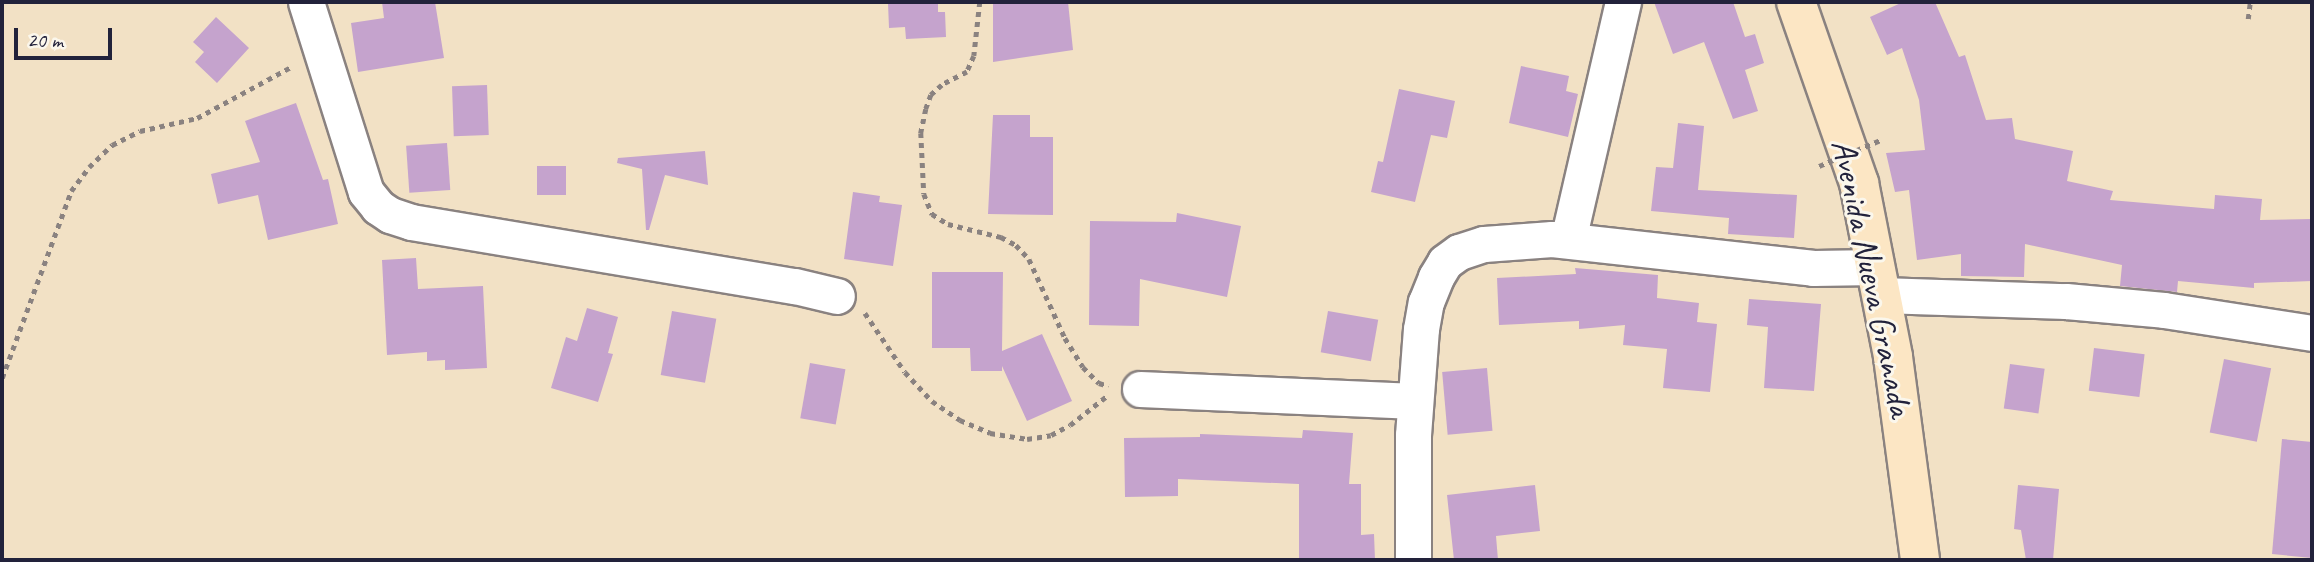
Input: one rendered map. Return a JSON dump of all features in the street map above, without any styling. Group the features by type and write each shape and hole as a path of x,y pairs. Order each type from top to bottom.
{"street":[{"path":"306,2 366,192 378,207 390,215 411,222 795,286 837,296"},
{"path":"1568,240 1623,2"},
{"name":"Avenida Nueva Granada","path":"1796,2 1859,183 1904,432 1920,560"},
{"path":"1413,560 1415,401 1426,302 1445,262 1459,252 1484,244 1517,240 1568,240 1812,268 1878,281 2164,310 2312,332"},
{"path":"1140,389 1415,401"}],"path":[{"path":"837,296 862,309 905,372 932,401 960,420 990,433 1027,439 1051,435 1088,413 1116,387 1100,383 1083,367 1056,320 1029,259 1016,245 1000,237 948,224 932,214 924,194 921,133 926,109 931,95 942,85 967,72 974,56 980,2"},
{"path":"2248,19 2250,2"},
{"path":"2,378 71,191 89,167 112,145 140,131 197,118 321,50"},
{"path":"1819,166 1883,139"}],"building":[{"path":"382,2 435,2 444,58 358,72 351,23 384,18"},
{"path":"938,2 938,12 945,12 946,37 906,39 905,27 889,28 888,3"},
{"path":"993,2 1068,2 1073,50 993,62"},
{"path":"1654,2 1733,2 1745,37 1755,34 1764,63 1745,70 1758,111 1733,119 1704,42 1673,54"},
{"path":"1903,2 1935,2 1959,57 1965,55 1986,120 2012,118 2015,139 2073,151 2067,181 2113,191 2110,200 2214,209 2215,195 2262,199 2260,220 2312,219 2312,281 2254,283 2254,288 2178,281 2177,292 2120,286 2122,265 2025,244 2024,277 1961,276 1961,254 1917,260 1909,190 1895,192 1886,153 1925,150 1919,100 1902,48 1887,55 1870,17"},
{"path":"216,17 249,48 217,83 195,62 204,52 193,42"},
{"path":"1521,66 1569,76 1566,91 1578,94 1568,137 1509,123"},
{"path":"487,85 489,135 454,136 452,86"},
{"path":"1399,89 1455,101 1447,138 1431,135 1415,202 1371,192 1378,161 1383,162"},
{"path":"296,103 323,180 328,179 338,224 268,240 258,195 218,204 211,174 260,162 245,121"},
{"path":"993,115 1030,115 1030,137 1053,137 1053,215 988,214"},
{"path":"1678,123 1704,126 1698,190 1797,195 1794,238 1728,234 1729,218 1651,211 1656,167 1673,168"},
{"path":"447,143 450,190 409,193 406,146"},
{"path":"705,151 708,185 665,175 649,230 646,230 642,169 617,163 618,158"},
{"path":"537,166 566,166 566,195 537,195"},
{"path":"853,192 880,196 879,202 902,205 893,266 844,259"},
{"path":"1177,213 1241,226 1227,297 1140,279 1139,326 1089,325 1090,221 1176,222"},
{"path":"416,258 418,289 483,286 487,368 445,370 445,360 427,361 427,352 387,355 382,260"},
{"path":"1575,268 1658,275 1657,298 1699,303 1697,322 1717,324 1710,392 1663,388 1667,349 1623,345 1625,325 1579,329 1579,321 1499,325 1497,278 1576,274"},
{"path":"932,272 1003,272 1002,351 1042,334 1072,401 1027,421 1002,366 1002,371 971,371 970,348 932,348"},
{"path":"1749,299 1821,304 1814,391 1764,388 1768,327 1747,325"},
{"path":"587,308 618,317 608,353 613,354 598,402 551,388 566,337 577,341"},
{"path":"672,311 716,319 705,383 661,375"},
{"path":"1328,311 1378,320 1371,361 1321,352"},
{"path":"2094,348 2145,354 2139,397 2089,391"},
{"path":"2224,359 2271,368 2257,442 2210,433"},
{"path":"810,363 845,369 836,424 800,418"},
{"path":"2010,364 2045,369 2038,413 2004,409"},
{"path":"1487,368 1492,431 1448,435 1442,372"},
{"path":"1303,430 1353,433 1349,484 1361,484 1361,535 1374,534 1375,560 1299,560 1299,484 1178,479 1178,496 1125,497 1124,438 1200,437 1200,434 1302,438"},
{"path":"2282,439 2312,442 2312,558 2272,554"},
{"path":"1535,485 1540,531 1496,536 1498,560 1454,560 1447,495"},
{"path":"2018,485 2059,489 2053,560 2026,560 2021,530 2014,529"}]}
